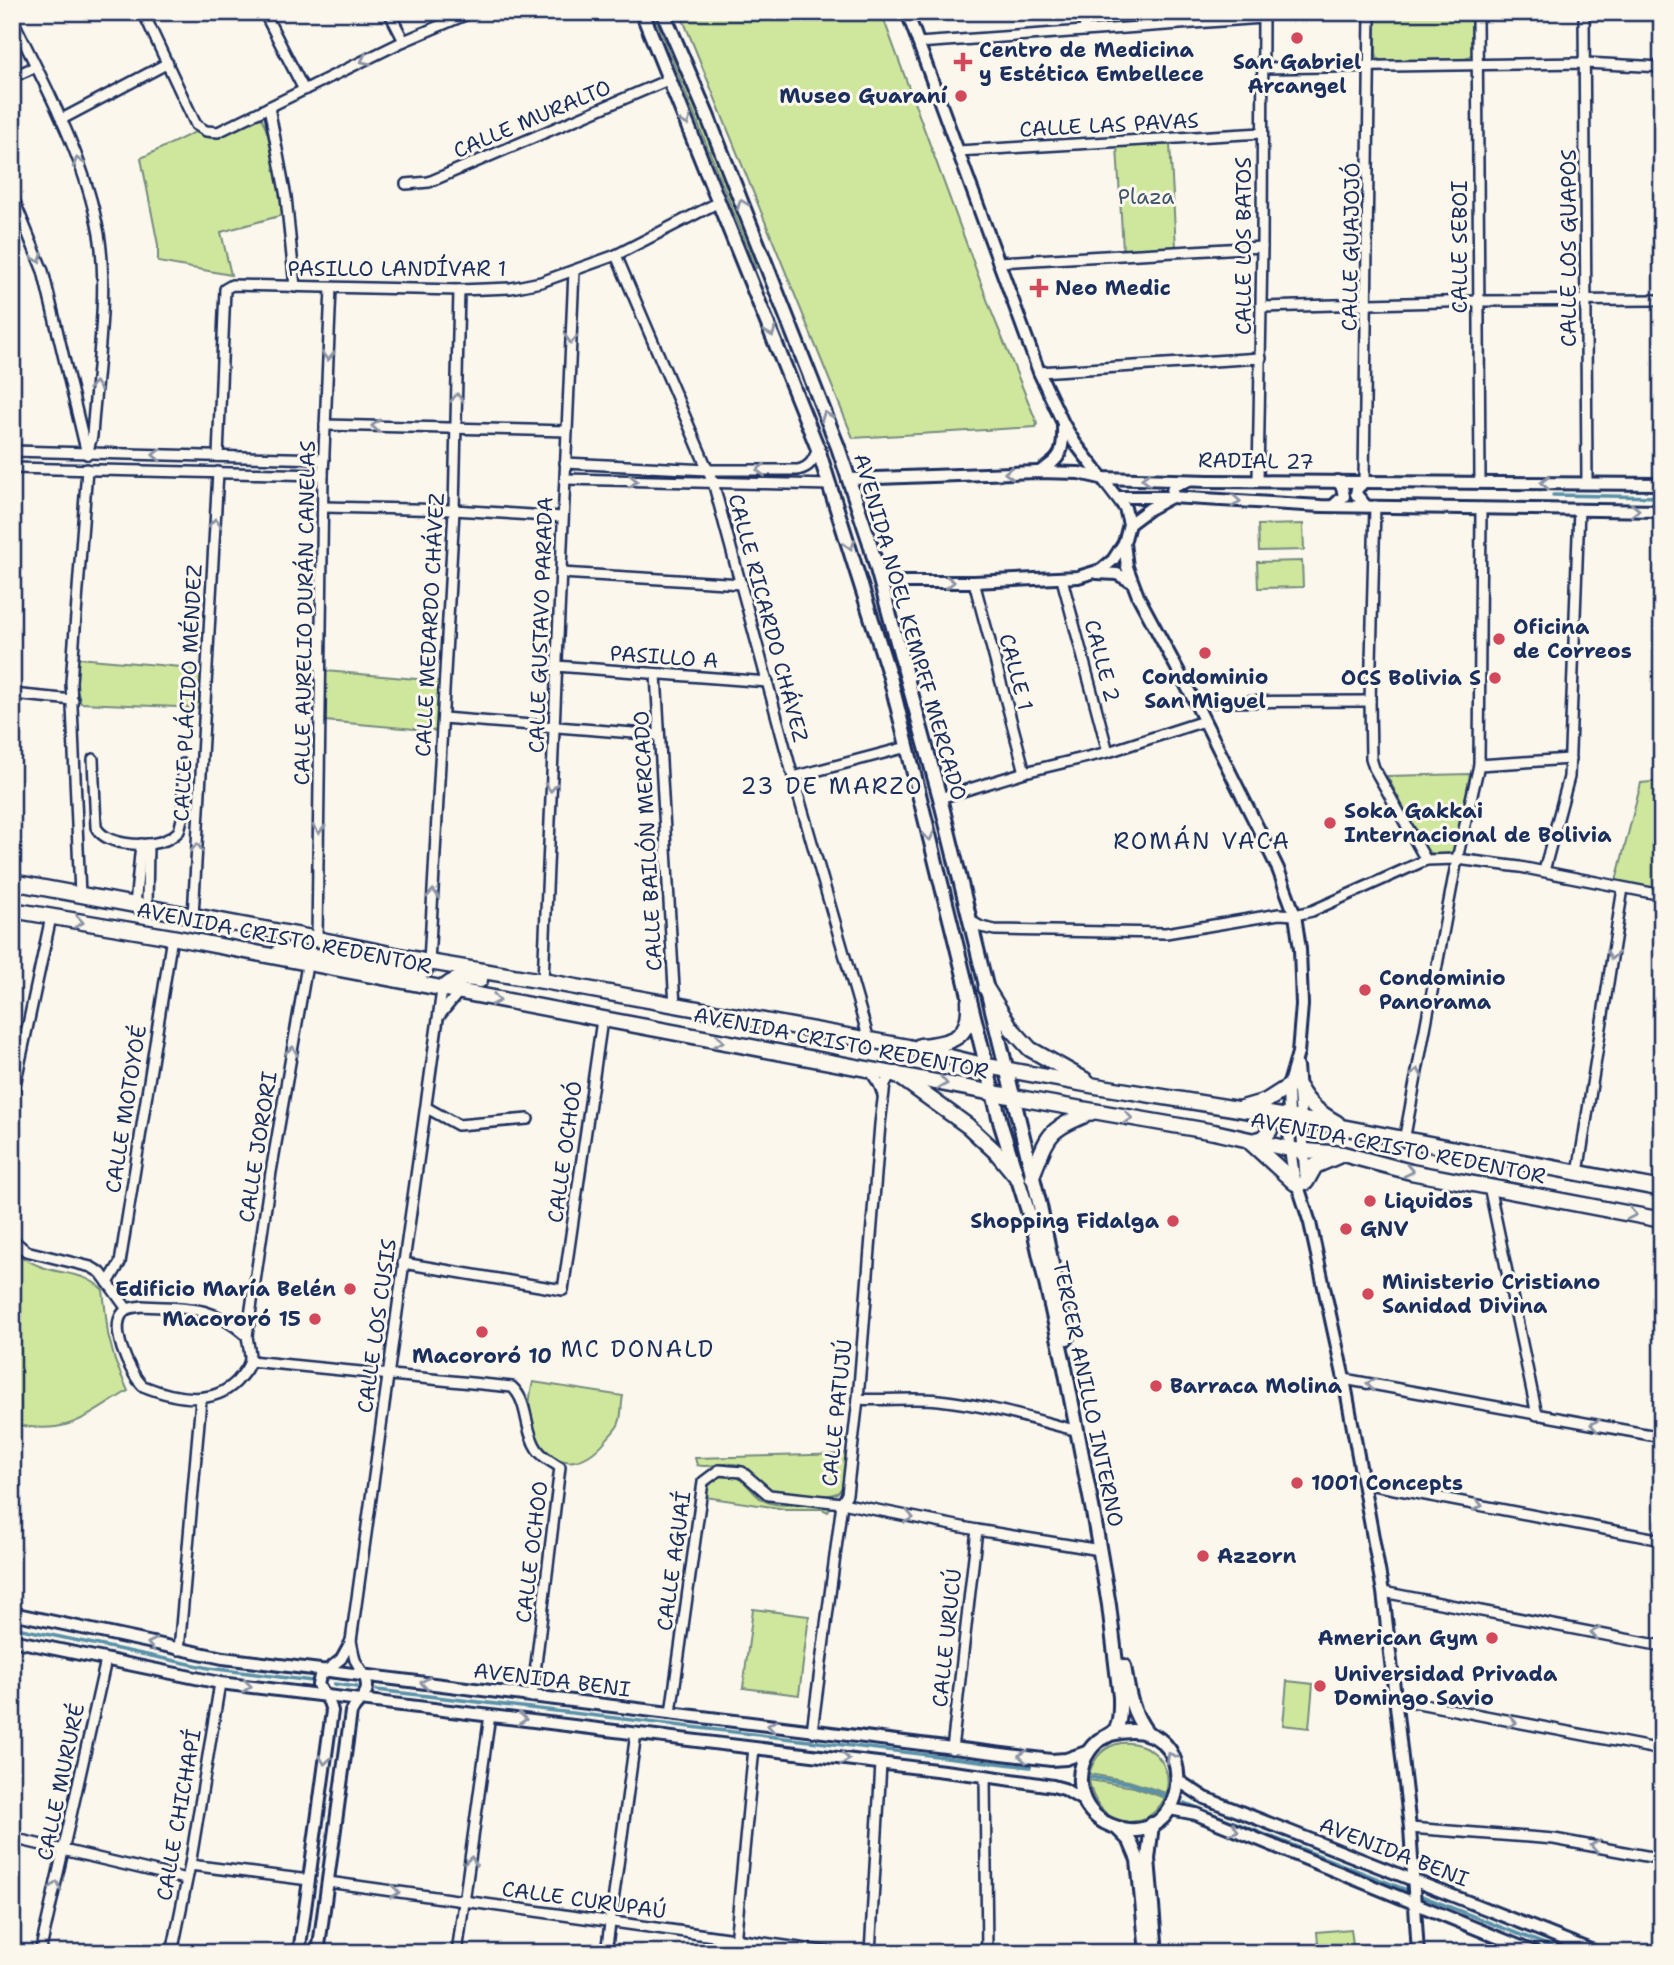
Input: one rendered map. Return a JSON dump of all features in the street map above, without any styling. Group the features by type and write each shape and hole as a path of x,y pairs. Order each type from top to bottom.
{"main road":[{"name":"AVENIDA NOEL KEMPFF MERCADO","path":"642,12 831,485 907,747 987,1066"},
{"name":"AVENIDA NOEL KEMPFF MERCADO","path":"663,12 707,115 850,480 882,582 940,798 1007,1070"},
{"path":"751,280 769,272"},
{"path":"876,633 894,628"},
{"name":"AVENIDA CRISTO REDENTOR","path":"12,882 429,962 908,1047 1007,1070 1294,1118 1662,1189"},
{"name":"AVENIDA CRISTO REDENTOR","path":"12,910 172,937 307,965 1092,1112 1214,1132 1297,1150 1343,1154 1411,1172 1662,1220"},
{"path":"230,949 267,948 412,973 424,971 429,962"},
{"path":"442,990 449,982 463,977 636,1006 675,1006"},
{"path":"986,988 1011,1028 1030,1049 1096,1086"},
{"path":"908,1047 936,1045 960,1036 967,1025 969,1001"},
{"name":"TERCER ANILLO INTERNO","path":"987,1066 1016,1176 1034,1230 1078,1431 1100,1550 1120,1697 1119,1718 1111,1734"},
{"name":"TERCER ANILLO INTERNO","path":"1007,1070 1032,1175 1087,1440 1130,1703 1148,1734"},
{"path":"893,1073 968,1126 997,1153 1016,1176"},
{"path":"1238,1109 1266,1101 1293,1087 1315,1109 1344,1128"},
{"path":"1032,1175 1052,1132 1061,1125 1092,1112"},
{"path":"1251,1141 1264,1138 1270,1130 1266,1117 1254,1112"},
{"path":"1343,1154 1328,1148 1323,1136 1327,1131 1344,1128"},
{"path":"1251,1141 1301,1183 1315,1166 1343,1154"},
{"path":"1118,1829 1129,1830 1152,1825 1170,1809 1179,1781 1177,1766 1171,1753 1161,1742 1136,1731 1111,1734 1089,1751 1083,1763 1080,1789 1084,1801 1098,1818 1118,1829 1130,1841 1138,1860 1147,1953"},
{"path":"1152,1825 1148,1859 1156,1953"}],"street":[{"path":"143,12 197,125 206,131 218,132 404,41 472,12"},
{"path":"264,12 304,90"},
{"path":"389,12 404,41"},
{"path":"907,12 1039,372 1063,423 1125,508 1129,524 1124,544 1113,560 1094,573"},
{"path":"1084,12 1085,31"},
{"name":"CALLE GUAJOJÓ","path":"1364,482 1370,12"},
{"name":"CALLE SEBOI","path":"1477,12 1480,482"},
{"name":"CALLE LOS GUAPOS","path":"1584,12 1587,483"},
{"path":"918,43 1263,15"},
{"name":"CALLE LOS BATOS","path":"1258,480 1262,307 1263,15"},
{"path":"12,18 77,155 99,234 101,318 92,436 87,454"},
{"path":"62,119 168,63"},
{"path":"1262,68 1477,67 1585,63 1662,67"},
{"path":"12,76 35,67"},
{"name":"CALLE MURALTO","path":"406,184 429,182 670,79"},
{"path":"269,107 286,197 295,288"},
{"name":"CALLE LAS PAVAS","path":"958,151 1262,133"},
{"path":"12,195 43,271 87,454"},
{"name":"PASILLO LANDÍVAR 1","path":"218,456 225,289 232,285 459,290 511,288 541,282 616,255 719,202"},
{"path":"998,262 1262,247"},
{"name":"CALLE RICARDO CHÁVEZ","path":"616,255 713,482 793,777 869,1040"},
{"name":"CALLE GUSTAVO PARADA","path":"542,981 574,271"},
{"name":"CALLE AURELIO DURÁN CANELAS","path":"317,939 323,475 331,288"},
{"name":"CALLE MEDARDO CHÁVEZ","path":"429,962 454,510 459,290"},
{"path":"1262,307 1478,301 1662,300"},
{"path":"1039,372 1261,358"},
{"path":"1038,472 1052,464 1059,455 1063,446 1063,423"},
{"path":"325,425 567,431"},
{"path":"565,463 708,470 798,470 806,468 813,461 818,449"},
{"path":"12,451 324,459"},
{"path":"278,458 278,474"},
{"path":"12,468 323,475"},
{"path":"80,895 74,700 71,682 86,469"},
{"name":"CALLE PLÁCIDO MÉNDEZ","path":"193,916 218,472"},
{"name":"RADIAL 27","path":"850,480 1038,472 1079,473 1101,478 1195,480 1662,484"},
{"path":"565,479 831,485"},
{"path":"1129,524 1149,509 1171,498 1173,487 1195,480"},
{"path":"1333,506 1344,496 1337,481"},
{"path":"1364,482 1356,494 1371,506 1371,758 1374,768 1426,860"},
{"name":"RADIAL 27","path":"1119,498 1333,506 1662,511"},
{"path":"323,507 454,510 563,517"},
{"path":"1405,1141 1457,859 1479,765 1481,508"},
{"path":"1544,871 1569,777 1579,509"},
{"path":"1124,544 1132,582 1278,869 1295,915 1303,1004 1293,1087 1301,1183 1299,1189 1344,1379 1383,1592 1410,1828 1418,1953"},
{"path":"561,573 742,584"},
{"path":"882,582 1062,579 1094,573 1117,574 1132,582"},
{"name":"CALLE 2","path":"1062,579 1108,752"},
{"name":"CALLE 1","path":"974,582 1025,772"},
{"name":"PASILLO A","path":"556,666 768,682"},
{"name":"CALLE BAILÓN MERCADO","path":"656,674 675,1006"},
{"path":"12,694 74,700"},
{"path":"1195,702 1370,701"},
{"path":"443,718 659,735"},
{"path":"940,798 1025,772 1108,752 1204,721"},
{"path":"793,777 907,747"},
{"path":"93,758 96,828 99,834 111,840 144,844 160,842 180,831 183,815 183,764"},
{"path":"1479,765 1570,759"},
{"path":"141,906 144,844"},
{"path":"969,920 981,927 995,930 1166,933 1312,911 1426,860 1457,859 1544,871 1662,895"},
{"path":"1578,1173 1623,888"},
{"path":"12,1099 51,917"},
{"path":"975,948 984,937 995,930"},
{"name":"CALLE MOTOYOÉ","path":"108,1283 120,1263 172,937"},
{"name":"CALLE JORORI","path":"247,1336 271,1172 307,965"},
{"name":"CALLE LOS CUSIS","path":"364,1675 355,1660 351,1641 442,990"},
{"path":"439,1017 458,993"},
{"name":"CALLE OCHOÓ","path":"403,1263 563,1290 602,1020"},
{"path":"869,1069 879,1084 883,1097"},
{"name":"CALLE PATUJÚ","path":"812,1731 842,1503 847,1494 858,1399 883,1097 887,1078 893,1073"},
{"path":"427,1108 458,1125 528,1119"},
{"path":"1489,1186 1537,1415"},
{"path":"12,1239 26,1251 91,1267 101,1273 127,1310"},
{"path":"142,1306 205,1311 221,1316 247,1336 250,1361 244,1374 232,1386 201,1399 152,1390 136,1380 123,1353 120,1340 121,1316 127,1310 142,1306"},
{"path":"250,1361 388,1374"},
{"name":"CALLE OCHOO","path":"388,1374 512,1387 520,1394 527,1431 538,1452 560,1467 532,1697"},
{"path":"1344,1379 1662,1437"},
{"path":"179,1650 201,1399"},
{"path":"858,1399 942,1400 1007,1412 1078,1431"},
{"name":"CALLE AGUAÍ","path":"671,1713 703,1482 719,1470 742,1472 769,1495 842,1503 977,1530 1100,1550"},
{"path":"1363,1483 1662,1540"},
{"name":"CALLE URUCÚ","path":"952,1749 977,1530"},
{"path":"1383,1592 1662,1646"},
{"name":"AVENIDA BENI","path":"12,1613 223,1658 1051,1760 1066,1759 1089,1751"},
{"name":"AVENIDA BENI","path":"12,1640 220,1683 985,1776 1053,1786 1084,1801"},
{"path":"299,1953 331,1709 318,1682 320,1676 341,1659 351,1641"},
{"name":"CALLE MURURÉ","path":"40,1953 106,1660"},
{"path":"318,1953 349,1724 351,1712 368,1687 364,1675"},
{"name":"CALLE CHICHAPÍ","path":"172,1953 190,1865 220,1683"},
{"path":"1397,1699 1662,1750"},
{"path":"457,1953 490,1715"},
{"path":"330,1722 349,1724"},
{"path":"606,1953 636,1733"},
{"path":"734,1953 754,1748"},
{"path":"870,1953 881,1764"},
{"path":"985,1776 987,1953"},
{"name":"AVENIDA BENI","path":"1179,1781 1205,1798 1598,1953"},
{"name":"AVENIDA BENI","path":"1170,1809 1196,1814 1536,1953"},
{"path":"1410,1828 1554,1839 1662,1859"},
{"path":"12,1838 186,1879"},
{"path":"190,1865 309,1880"},
{"name":"CALLE CURUPAÚ","path":"328,1882 835,1953"},
{"path":"304,1918 322,1921"}],"green space":[{"path":"653,12 658,12 661,19 761,263 759,267 756,268"},
{"path":"680,12 881,12 992,313 1037,423 1036,427 853,438"},
{"path":"1376,12 1473,12 1473,53 1465,60 1381,61 1376,52"},
{"path":"256,118 262,119 270,142 283,215 221,232 231,275 158,262 158,245 141,158 197,131 210,138"},
{"name":"Plaza","path":"1170,144 1176,247 1123,250 1117,146"},
{"path":"1303,524 1304,550 1259,551 1258,525"},
{"path":"1302,561 1303,587 1258,588 1257,562"},
{"path":"78,658 204,669 202,708 81,703 76,686"},
{"path":"325,671 439,681 437,731 325,721"},
{"path":"1470,774 1456,849 1441,855 1429,852 1387,776"},
{"path":"1662,781 1662,891 1616,881 1641,783"},
{"path":"12,1251 42,1267 89,1280 103,1290 108,1334 115,1361 128,1391 74,1422 47,1428 12,1424"},
{"path":"533,1382 623,1396 618,1425 589,1455 573,1461 559,1459 547,1451 537,1438 531,1421"},
{"path":"849,1454 842,1488 836,1494 820,1496 774,1491 744,1467 728,1463 697,1465 695,1458"},
{"path":"733,1475 763,1500 771,1503 814,1504 830,1508 828,1512 822,1509 785,1509 705,1497 714,1480"},
{"path":"753,1609 809,1616 799,1695 743,1688"},
{"path":"1287,1681 1313,1684 1309,1728 1283,1725"},
{"path":"1121,1743 1141,1745 1157,1756 1166,1773 1166,1793 1129,1781 1089,1774 1100,1753"},
{"path":"1089,1780 1134,1787 1165,1798 1156,1811 1145,1818 1133,1822 1121,1821 1100,1807"},
{"path":"1351,1929 1354,1952 1319,1953 1317,1932"}],"waterway":[{"path":"1553,495 1662,497"},
{"path":"12,1627 209,1668 312,1681"},
{"path":"334,1684 357,1687"},
{"path":"377,1690 1030,1767"},
{"path":"1089,1777 1129,1783 1167,1796"},
{"path":"1185,1803 1567,1953"}],"place":[{"name":"San Gabriel Arcangel","path":"1297,38"},
{"name":"Centro de Medicina y Estética Embellece","path":"963,62"},
{"name":"Museo Guaraní","path":"961,96"},
{"name":"Neo Medic","path":"1039,288"},
{"name":"Oficina de Correos","path":"1499,639"},
{"name":"Condominio San Miguel","path":"1205,653"},
{"name":"OCS Bolivia S","path":"1495,678"},
{"name":"Soka Gakkai Internacional de Bolivia","path":"1330,823"},
{"name":"Condominio Panorama","path":"1365,990"},
{"name":"Liquidos","path":"1370,1201"},
{"name":"Shopping Fidalga","path":"1173,1221"},
{"name":"GNV","path":"1346,1229"},
{"name":"Edificio María Belén","path":"350,1289"},
{"name":"Ministerio Cristiano Sanidad Divina","path":"1368,1294"},
{"name":"Macororó 15","path":"315,1319"},
{"name":"Macororó 10","path":"482,1332"},
{"name":"Barraca Molina","path":"1156,1386"},
{"name":"1001 Concepts","path":"1297,1483"},
{"name":"Azzorn","path":"1203,1556"},
{"name":"American Gym","path":"1492,1638"},
{"name":"Universidad Privada Domingo Savio","path":"1320,1686"}],"district":[{"name":"23 DE MARZO","path":"832,786"},
{"name":"ROMÁN VACA","path":"1202,841"},
{"name":"MC DONALD","path":"638,1349"}]}
